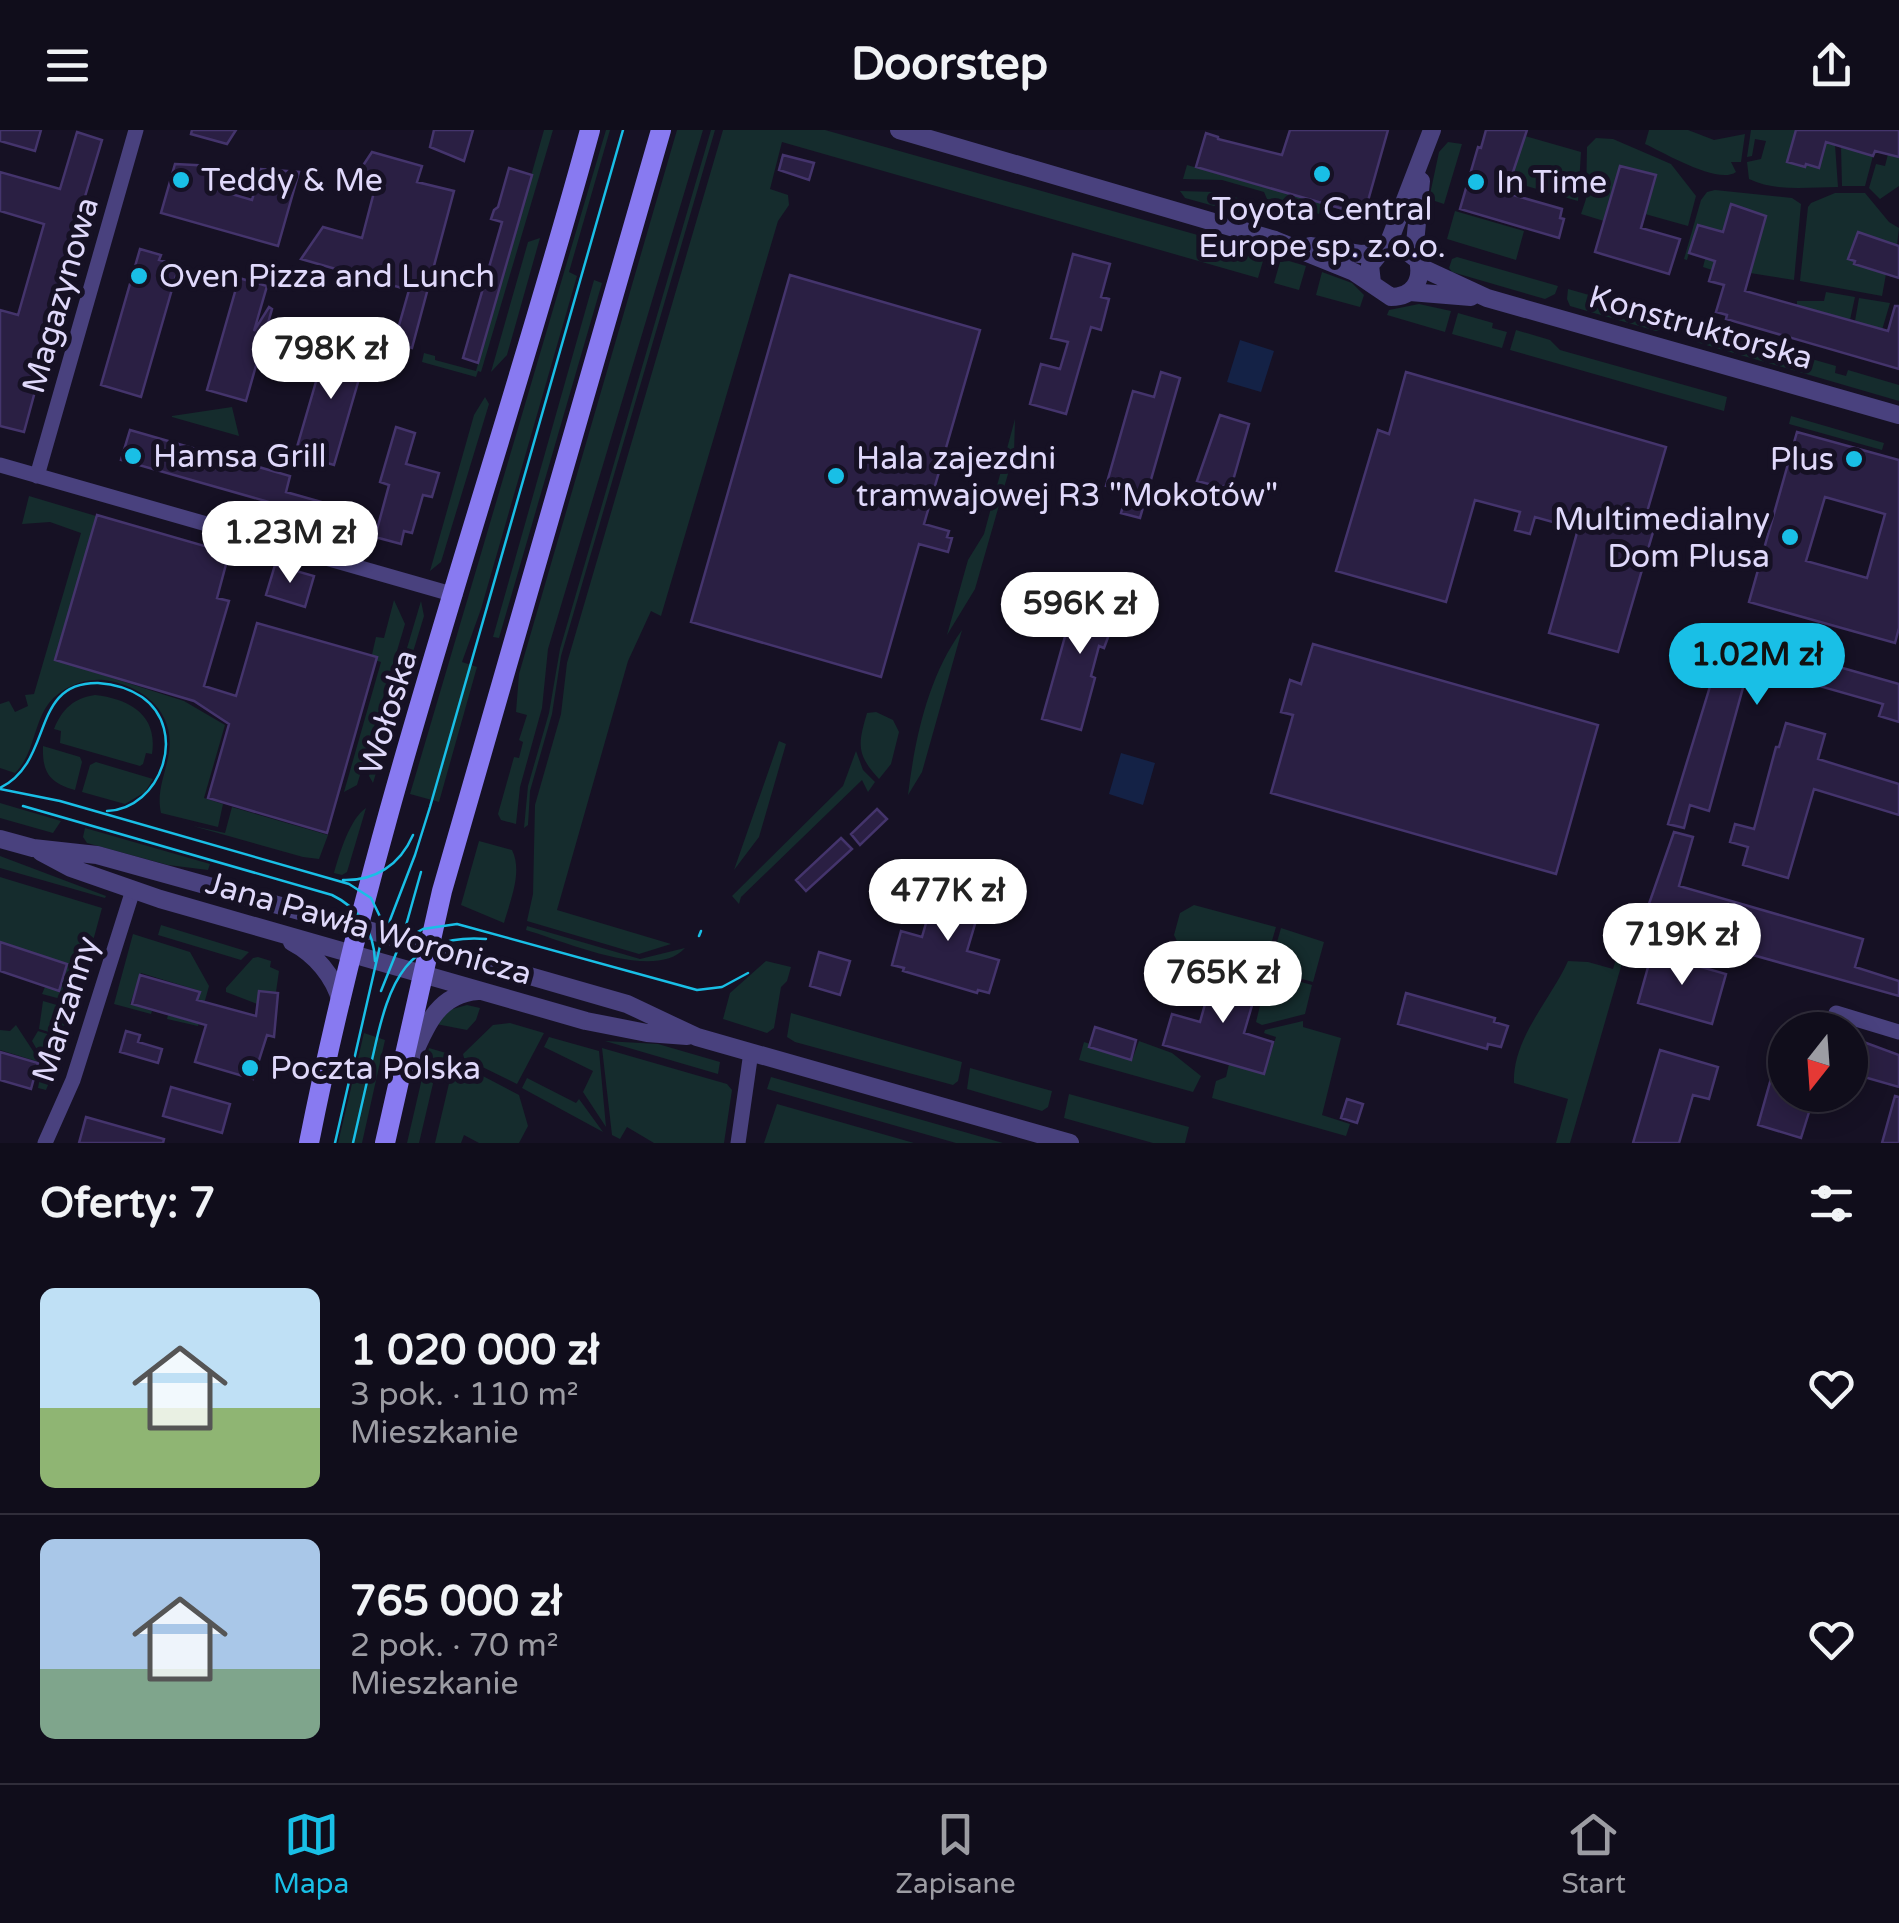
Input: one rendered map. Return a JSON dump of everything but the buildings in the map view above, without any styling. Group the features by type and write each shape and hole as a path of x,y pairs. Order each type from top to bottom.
{"main road":[{"name":"Wołoska","path":"309,1143 384,827 590,130"},
{"path":"384,1143 451,860 661,130"}],"street":[{"name":"Magazynowa","path":"38,476 136,130"},
{"path":"899,130 1275,240 1354,272 1390,297 1410,292 1418,282 1424,156"},
{"path":"1372,283 1370,265 1383,250 1432,130"},
{"path":"1275,240 1360,254 1401,247 1417,260"},
{"name":"Konstruktorska","path":"1417,260 1487,298"},
{"name":"Konstruktorska","path":"1410,292 1487,298 1899,415"},
{"path":"0,465 455,595"},
{"name":"Jana Pawła Woronicza","path":"0,839 32,848 96,855 430,947 616,1001 698,1037 1070,1143"},
{"name":"Jana Pawła Woronicza","path":"32,848 71,868 133,890 352,954 600,1024 698,1037"},
{"name":"Marzanny","path":"45,1143 73,1080 133,890"},
{"path":"270,930 311,954 337,989 341,1002"},
{"path":"396,1094 429,1020 439,1007 464,993 483,991"},
{"path":"1868,1023 1899,1032"},
{"path":"738,1143 752,1052"}],"green space":[{"path":"544,130 553,130 481,372 476,377 422,362 424,353 435,356 435,360 476,371"},
{"path":"606,130 610,130 569,272 577,276 481,609 462,662 477,667 439,802 410,794"},
{"path":"677,130 703,130 548,649 542,708 520,787 516,824 501,820 498,814 514,757 519,758 523,742 519,740 527,715 516,712 519,674"},
{"path":"711,130 715,130 561,656 552,714 530,791 528,825 524,828 528,786 549,713 560,649"},
{"path":"723,130 825,130 1265,254 1258,278 782,142 770,189 788,195 789,205 778,221 661,616 651,611 628,661 557,910 671,944 639,954 527,921 533,894 535,805 561,714 567,663"},
{"path":"1649,130 1688,130 1714,140 1745,134 1741,162 1731,162 1736,172 1728,175 1705,171 1645,144"},
{"path":"1751,130 1796,130 1787,162 1805,167 1819,167 1826,142 1835,145 1838,187 1781,187 1749,179 1747,162 1761,159 1766,141 1755,139 1752,156 1747,157"},
{"path":"1525,136 1581,152 1578,201 1509,181"},
{"path":"1596,138 1613,139 1671,164 1696,196 1688,226 1645,214 1649,201 1645,199 1656,175 1635,169 1604,221 1581,214 1586,199 1587,147"},
{"path":"1448,142 1462,144 1444,204 1429,199 1439,152"},
{"path":"1841,147 1873,156 1865,186 1842,186"},
{"path":"1888,154 1899,157 1899,186 1880,199 1869,188 1876,164 1885,166"},
{"path":"1187,165 1321,203 1319,214 1267,199 1264,192 1222,180 1183,179"},
{"path":"1180,191 1215,192 1264,205 1267,213 1245,209 1243,214 1185,198"},
{"path":"1707,192 1792,198 1801,204 1794,280 1750,273 1759,240 1756,238 1766,216 1732,204 1712,270 1703,267 1713,229 1697,225 1687,260 1684,259 1701,200"},
{"path":"1835,193 1865,193 1899,228 1897,245 1858,233 1848,258 1886,274 1882,296 1800,281 1808,207"},
{"path":"1455,211 1524,231 1516,260 1447,239"},
{"path":"540,238 507,355 491,372 528,242"},
{"path":"1457,257 1558,286 1555,294 1545,299 1452,272 1452,259"},
{"path":"1280,262 1306,266 1299,290 1274,283"},
{"path":"1322,272 1352,283 1364,295 1360,307 1316,295"},
{"path":"594,280 602,283 499,638 493,637"},
{"path":"1568,289 1670,318 1668,327 1656,331 1570,306"},
{"path":"1826,292 1855,297 1850,320 1797,306 1797,301 1824,301"},
{"path":"1859,298 1890,303 1882,330 1855,321"},
{"path":"1419,304 1451,311 1445,332 1387,315 1389,310"},
{"path":"1458,313 1493,323 1492,328 1507,332 1502,348 1452,334"},
{"path":"1688,323 1836,366 1835,373 1846,376 1848,370 1899,385 1899,401 1696,342 1690,338"},
{"path":"1516,330 1550,340 1560,350 1727,397 1724,411 1510,350"},
{"path":"485,397 489,404 441,562 430,571 474,415"},
{"path":"232,407 239,436 172,417 172,416"},
{"path":"1791,416 1884,443 1882,450 1789,424"},
{"path":"1015,419 1014,453 975,589 947,635 968,560 984,534"},
{"path":"29,496 96,516 56,660 184,701 225,725 204,798 223,804 218,827 161,813 169,752 167,724 153,702 118,683 89,680 60,692 44,711 22,765 15,773 0,768 0,704 9,701 15,712 28,706 25,695 34,694 81,533 50,522 22,524"},
{"path":"394,600 405,624 357,785 344,792 381,662 371,659 376,637 384,638"},
{"path":"421,601 424,616 373,783 369,776"},
{"path":"962,630 922,772 908,795 925,709 940,668"},
{"path":"95,695 120,700 146,719 153,740 152,754 146,753 140,766 60,743 61,731 54,729 61,716 75,702"},
{"path":"876,712 893,720 899,732 891,764 879,779 866,763 861,748 867,713"},
{"path":"779,741 786,744 759,837 734,870"},
{"path":"43,746 80,757 75,790 49,776"},
{"path":"856,751 863,770 875,782 868,792 862,780 741,897 739,904 732,896 843,786"},
{"path":"96,762 153,779 145,792 125,804 82,792 90,765"},
{"path":"0,803 61,821 53,833 0,818"},
{"path":"232,807 328,835 319,859 193,826 225,833"},
{"path":"366,808 347,872 334,873 350,828"},
{"path":"85,828 210,864 208,870 168,865 87,843 83,837"},
{"path":"479,841 512,850 515,859 514,886 504,923 461,905"},
{"path":"0,856 106,896 0,868"},
{"path":"0,877 102,908 76,1003 42,994 45,987 59,990 66,964 0,942"},
{"path":"1194,905 1276,927 1264,968 1177,941 1174,935 1180,913"},
{"path":"161,925 249,952 241,960 158,935"},
{"path":"527,926 640,959 685,948 671,957 632,960 563,942 526,930"},
{"path":"1281,928 1324,942 1313,982 1269,970"},
{"path":"1625,930 1631,932 1570,1143 1556,1143 1568,1099 1514,1083 1519,1051 1568,961 1613,969"},
{"path":"133,934 190,952 209,986 198,1026 167,1019 168,1015 192,1022 200,991 141,973 130,1004 152,1011 151,1014 114,1004"},
{"path":"1178,947 1262,971 1259,981 1183,959 1186,953"},
{"path":"253,958 271,961 270,967 279,971 276,992 259,991 257,1004 226,992"},
{"path":"766,961 791,967 781,987 774,1028 767,1033 723,1019 730,993"},
{"path":"1268,973 1312,985 1305,1014 1262,1025 1256,1022"},
{"path":"43,1001 74,1010 66,1037 39,1029"},
{"path":"467,1005 480,1008 467,1030 436,1024 449,1010"},
{"path":"791,1013 962,1062 958,1081 953,1085 795,1042 787,1037"},
{"path":"1303,1021 1303,1027 1341,1038 1322,1115 1350,1124 1346,1136 1212,1098 1216,1081 1226,1077 1229,1064 1264,1074 1276,1037 1264,1033 1265,1030"},
{"path":"510,1023 544,1033 517,1084 464,1058 463,1054 493,1025"},
{"path":"16,1025 39,1062 0,1050 0,1030 10,1031"},
{"path":"38,1031 66,1040 46,1090 38,1088 43,1060 32,1041"},
{"path":"364,1033 385,1040 362,1143 338,1143"},
{"path":"549,1037 599,1051 606,1127 583,1092 593,1071 544,1047"},
{"path":"605,1041 658,1044 720,1062 718,1074"},
{"path":"1139,1041 1172,1053 1201,1076 1193,1092 1079,1060 1084,1042 1132,1060"},
{"path":"429,1048 446,1053 435,1075 419,1143 407,1143"},
{"path":"602,1048 727,1084 732,1090 724,1143 654,1143 627,1127 620,1139 612,1135"},
{"path":"460,1064 519,1095 528,1126 519,1143 479,1143 464,1135 461,1143 435,1143 451,1075"},
{"path":"970,1068 1052,1091 1048,1107 1042,1111 967,1089"},
{"path":"771,1077 1003,1143 956,1143 767,1089"},
{"path":"527,1078 576,1103 579,1099 603,1132 522,1088"},
{"path":"1069,1094 1189,1127 1185,1143 1153,1143 1064,1118"},
{"path":"777,1104 914,1143 764,1143"}],"water":[{"path":"1240,340 1274,351 1261,392 1227,382"},
{"path":"1121,753 1155,763 1143,805 1109,794"}],"tram line":[{"path":"335,1143 380,946 430,807 623,130"},
{"path":"0,788 17,776 29,760 61,695 76,686 110,684 137,694 156,711 164,728 166,747 154,783 142,797 126,807 107,811"},
{"path":"0,789 60,801 349,884 371,898 387,931"},
{"path":"23,806 332,895 363,922 372,940 375,961"},
{"path":"343,880 366,878 385,869 401,855 413,835"},
{"path":"381,991 403,936 421,872"},
{"path":"396,944 423,929 457,924 697,990 722,987 748,973"},
{"path":"699,936 701,931"},
{"path":"353,1143 380,1026 395,984 406,967 437,944 486,939"}],"place":[{"name":"Toyota Central Europe sp. z.o.o.","path":"1322,174"},
{"name":"Teddy & Me","path":"181,180"},
{"name":"In Time","path":"1476,182"},
{"name":"Oven Pizza and Lunch","path":"139,276"},
{"name":"Hamsa Grill","path":"133,456"},
{"name":"Plus","path":"1854,459"},
{"name":"Hala zajezdni tramwajowej R3 \"Mokotów\"","path":"836,476"},
{"name":"Multimedialny Dom Plusa","path":"1790,537"},
{"name":"Poczta Polska","path":"250,1068"}]}
